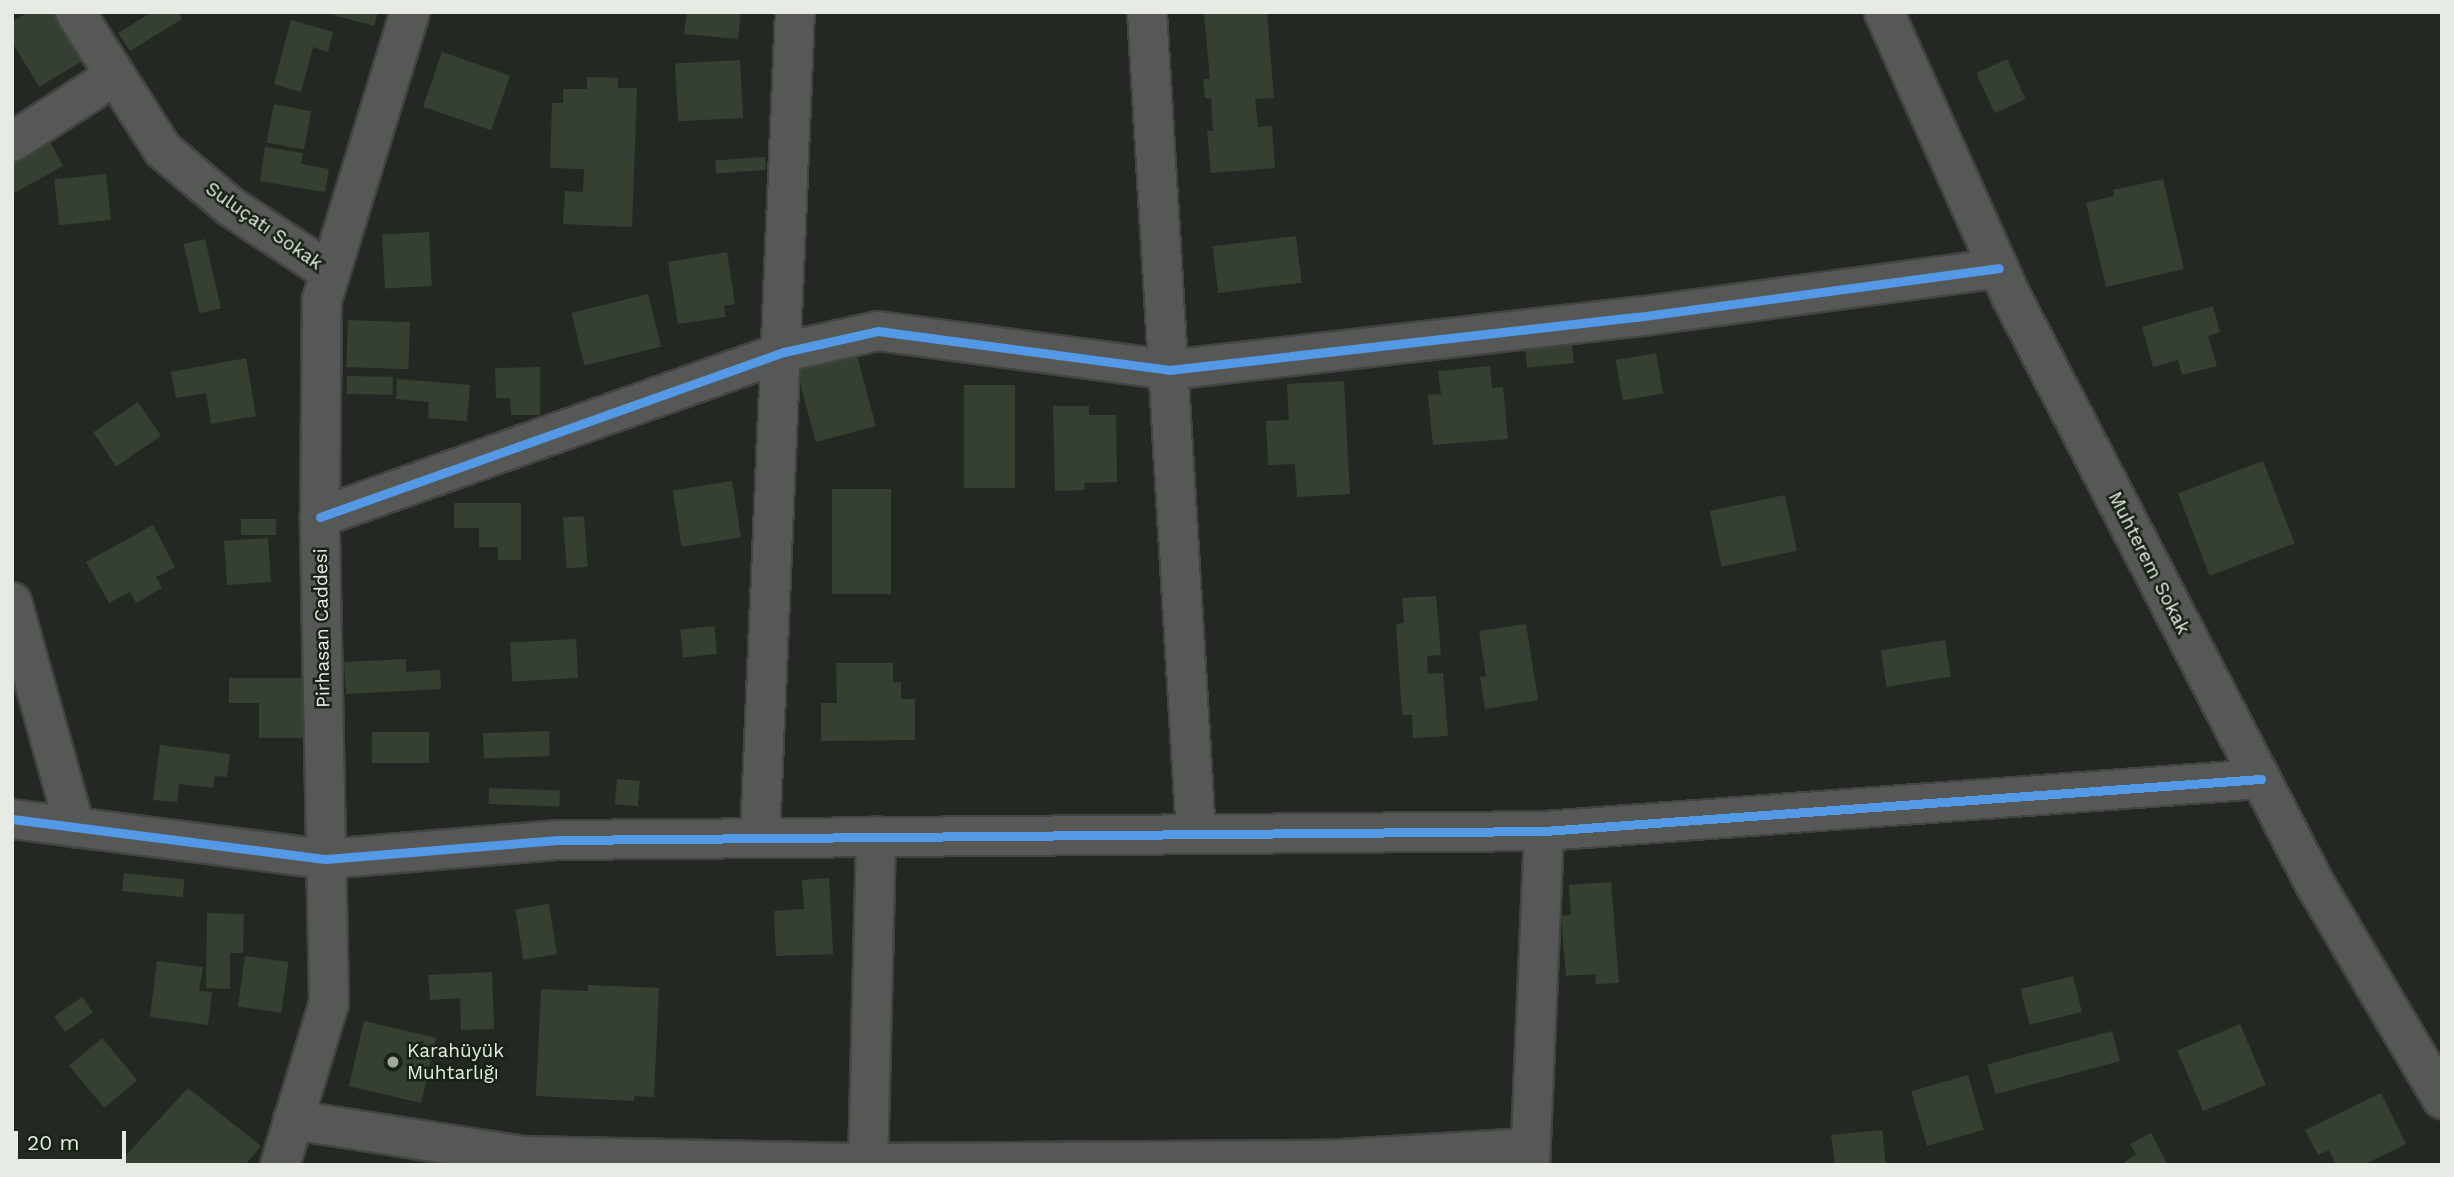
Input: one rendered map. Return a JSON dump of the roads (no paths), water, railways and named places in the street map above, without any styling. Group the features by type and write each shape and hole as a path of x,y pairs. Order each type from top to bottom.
{"street":[{"name":"Suluçatı Sokak","path":"75,12 163,150 231,208 330,272"},
{"name":"Pirhasan Caddesi","path":"280,1165 329,1003 320,517 321,300 410,12"},
{"path":"760,836 784,352 795,12"},
{"path":"1147,12 1196,834"},
{"name":"Muhterem Sokak","path":"1884,12 1999,268 2261,779 2315,884 2442,1099"},
{"path":"12,142 115,76"},
{"path":"320,517 784,352 878,331 1169,370 1637,317 1999,268"},
{"path":"12,602 75,827"},
{"path":"12,819 326,859 558,840 760,836 1544,831 2261,779"},
{"path":"293,1120 524,1156 868,1164 1530,1156 1544,831"},
{"path":"868,1164 876,836"}],"place":[{"name":"Karahüyük Muhtarlığı","path":"393,1062"}]}
